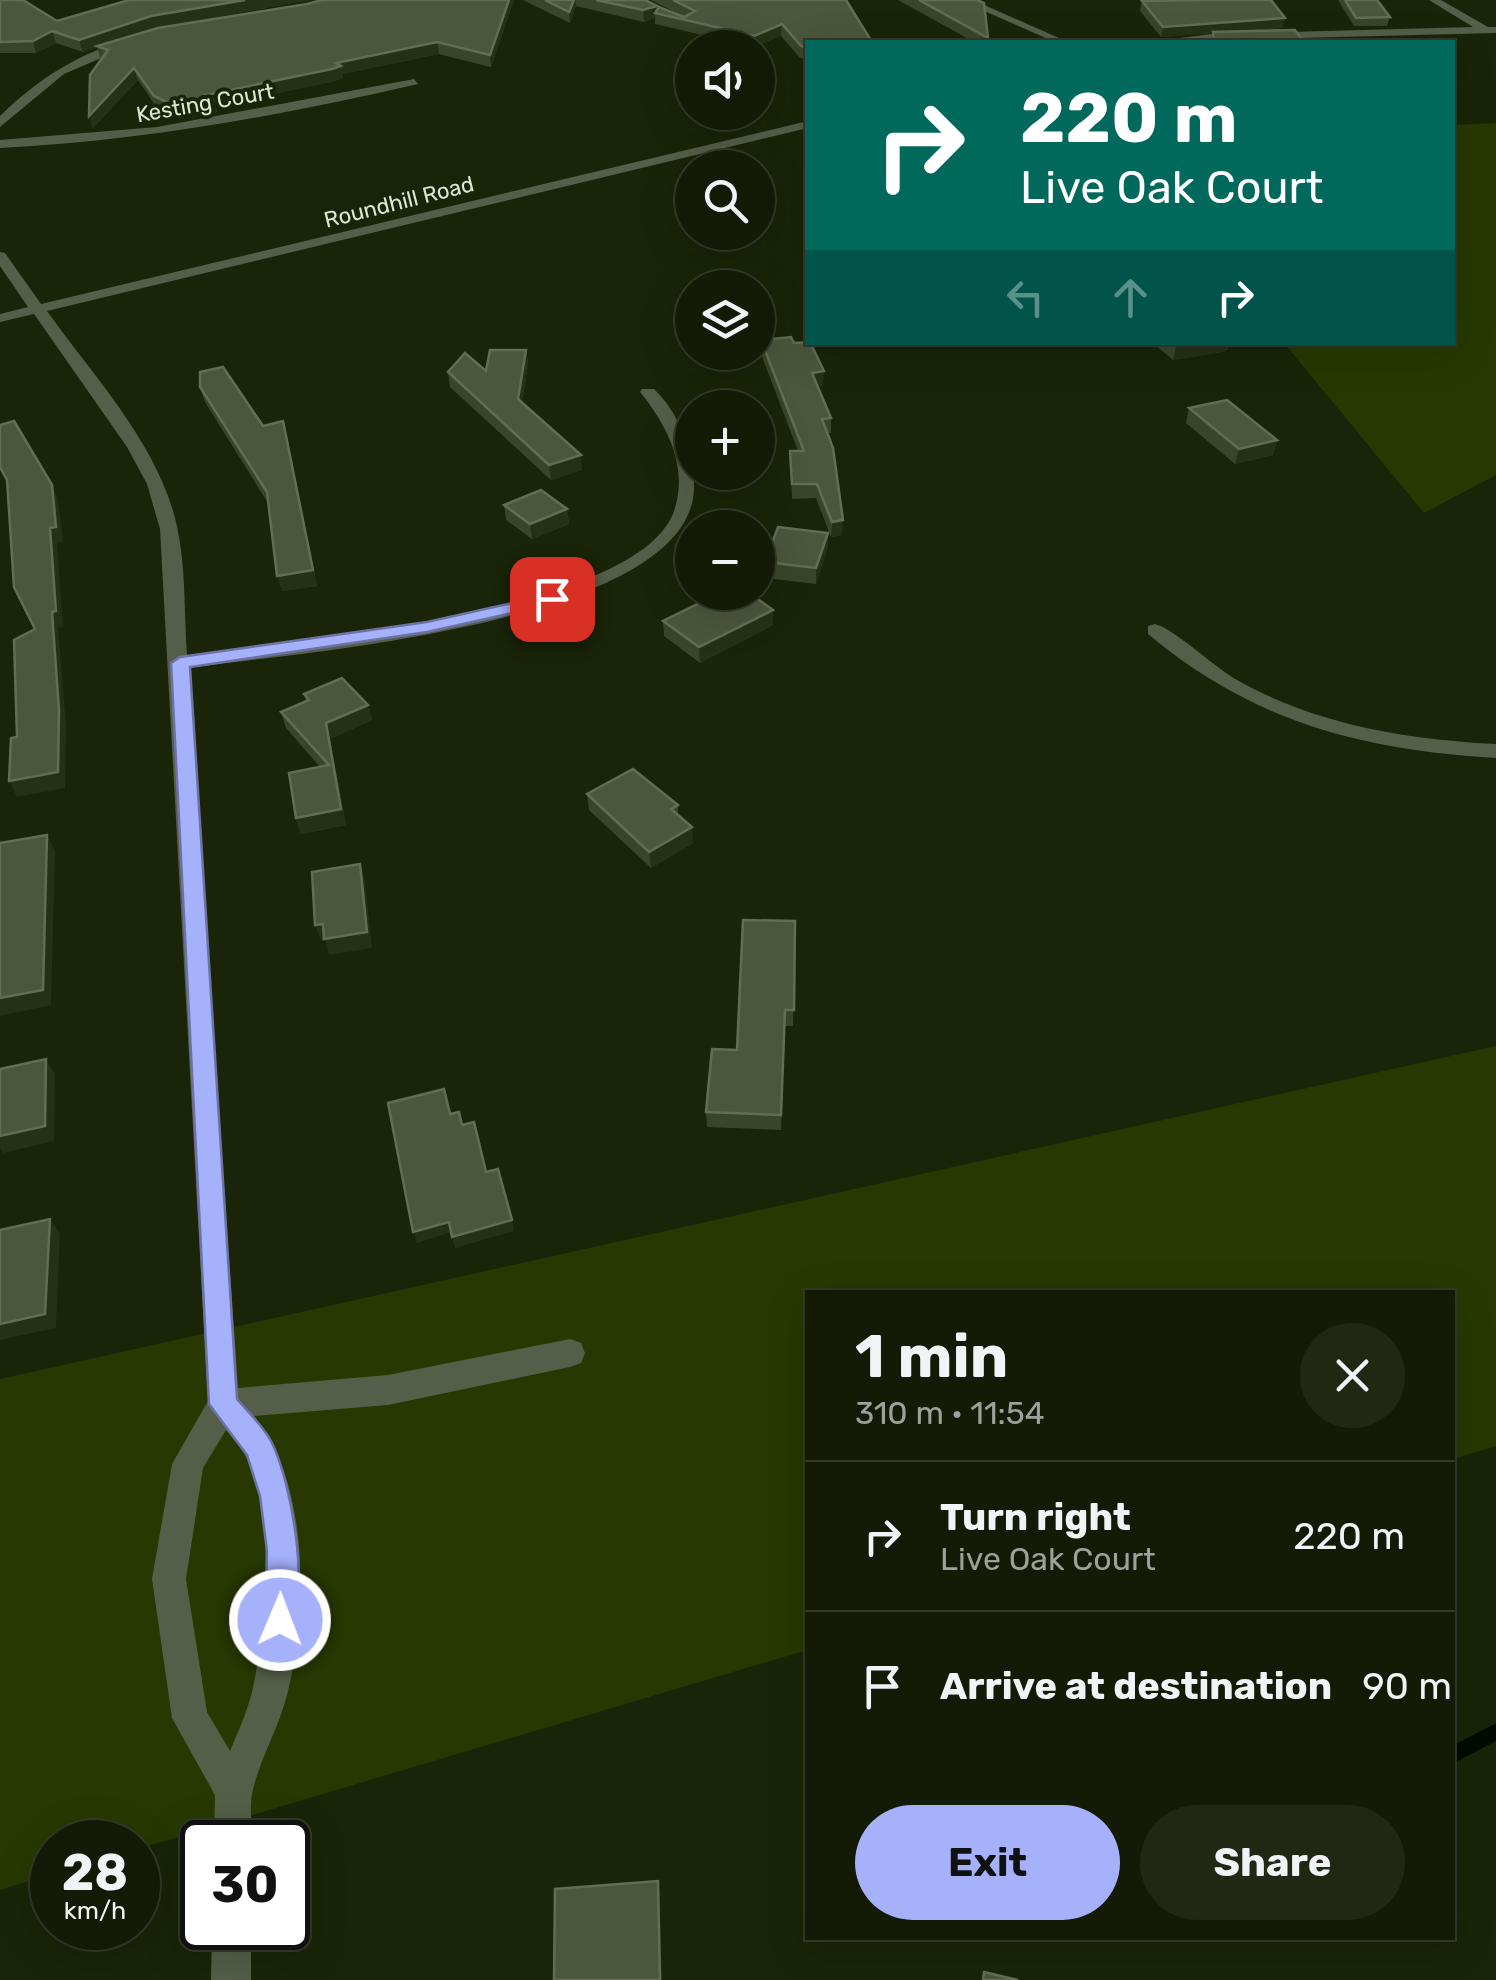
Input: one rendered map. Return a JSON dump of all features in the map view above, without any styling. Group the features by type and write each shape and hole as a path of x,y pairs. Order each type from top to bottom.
{"street":[{"path":"964,0 1059,40"},
{"path":"1434,0 1493,32"},
{"path":"1182,40 1493,32"},
{"path":"0,123 38,84 60,69 85,56 142,38"},
{"name":"Kesting Court","path":"0,144 188,129 414,82"},
{"name":"Roundhill Road","path":"0,318 805,125"},
{"path":"0,256 135,447 156,484 169,529 224,1404 188,1464 169,1579 190,1718 234,1791"},
{"path":"180,663 494,614 575,592 620,572 676,525 687,502 688,478 676,424 667,409 648,392"},
{"path":"1155,630 1192,664 1235,690 1289,712 1393,741 1496,751"},
{"path":"224,1404 388,1390 570,1353"},
{"path":"224,1404 259,1447 275,1496 282,1551 280,1620 269,1696 234,1791 233,1820"},
{"path":"231,1980 232,1950"}],"green space":[{"path":"1496,123 1496,475 1424,513 1286,345 1455,345 1455,125"},
{"path":"1496,1046 1496,1446 1455,1458 1455,1290 805,1290 805,1651 235,1820 180,1820 180,1837 160,1842 160,1820 30,1820 30,1881 0,1890 0,1379"}],"building":[{"path":"0,0 23,0 57,21 129,0 245,0 151,16 79,40 52,31 33,41 0,42"},
{"path":"322,0 509,0 490,55 437,42 206,95 214,100 177,107 154,96 134,68 89,116 90,75 108,50 97,46 158,28"},
{"path":"545,0 574,0 569,12"},
{"path":"596,0 645,0 657,6 643,10"},
{"path":"673,0 846,0 871,40 805,40 805,47 782,24 768,30 728,30 655,13 659,7 684,17 695,11"},
{"path":"919,0 984,3 988,38"},
{"path":"1271,0 1285,18 1163,27 1142,1"},
{"path":"1345,0 1377,0 1390,17 1356,18"},
{"path":"1295,30 1302,40 1214,40 1213,32"},
{"path":"791,337 794,343 811,345 824,371 812,373 831,418 822,419 833,448 843,520 832,522 817,484 792,484 790,451 804,451 773,370 775,339"},
{"path":"490,350 526,350 518,399 581,455 549,465 448,372 465,353 486,371"},
{"path":"223,367 263,426 283,421 313,570 277,576 267,492 200,387 200,372"},
{"path":"1227,400 1277,440 1239,449 1189,408"},
{"path":"14,421 52,485 56,527 50,528 56,611 52,612 59,710 58,772 9,781 11,738 17,737 14,640 35,629 14,587 7,480 0,467 0,425"},
{"path":"541,490 567,509 530,524 504,505"},
{"path":"778,527 828,533 816,568 775,563"},
{"path":"685,610 773,610 699,647 663,621"},
{"path":"342,678 368,705 326,723 341,809 296,818 289,773 329,765 281,712 309,700 304,694"},
{"path":"633,769 678,805 671,809 692,827 649,852 587,794"},
{"path":"47,835 43,990 0,998 0,843"},
{"path":"360,864 367,932 324,939 323,924 315,925 312,872"},
{"path":"743,920 795,921 794,1010 785,1010 781,1115 706,1112 712,1049 737,1050"},
{"path":"46,1059 45,1126 0,1136 0,1069"},
{"path":"444,1089 450,1114 459,1112 462,1125 474,1122 486,1172 498,1169 512,1220 452,1237 449,1222 413,1232 388,1103"},
{"path":"50,1219 45,1314 0,1324 0,1230"},
{"path":"658,1881 660,1980 554,1980 555,1889"},
{"path":"984,1972 1018,1980 983,1980"}],"waterway":[{"path":"1455,1753 1496,1732"}],"route":[{"path":"280,1620 282,1551 275,1496 259,1447 224,1404 180,663 427,627 552,599"}]}
